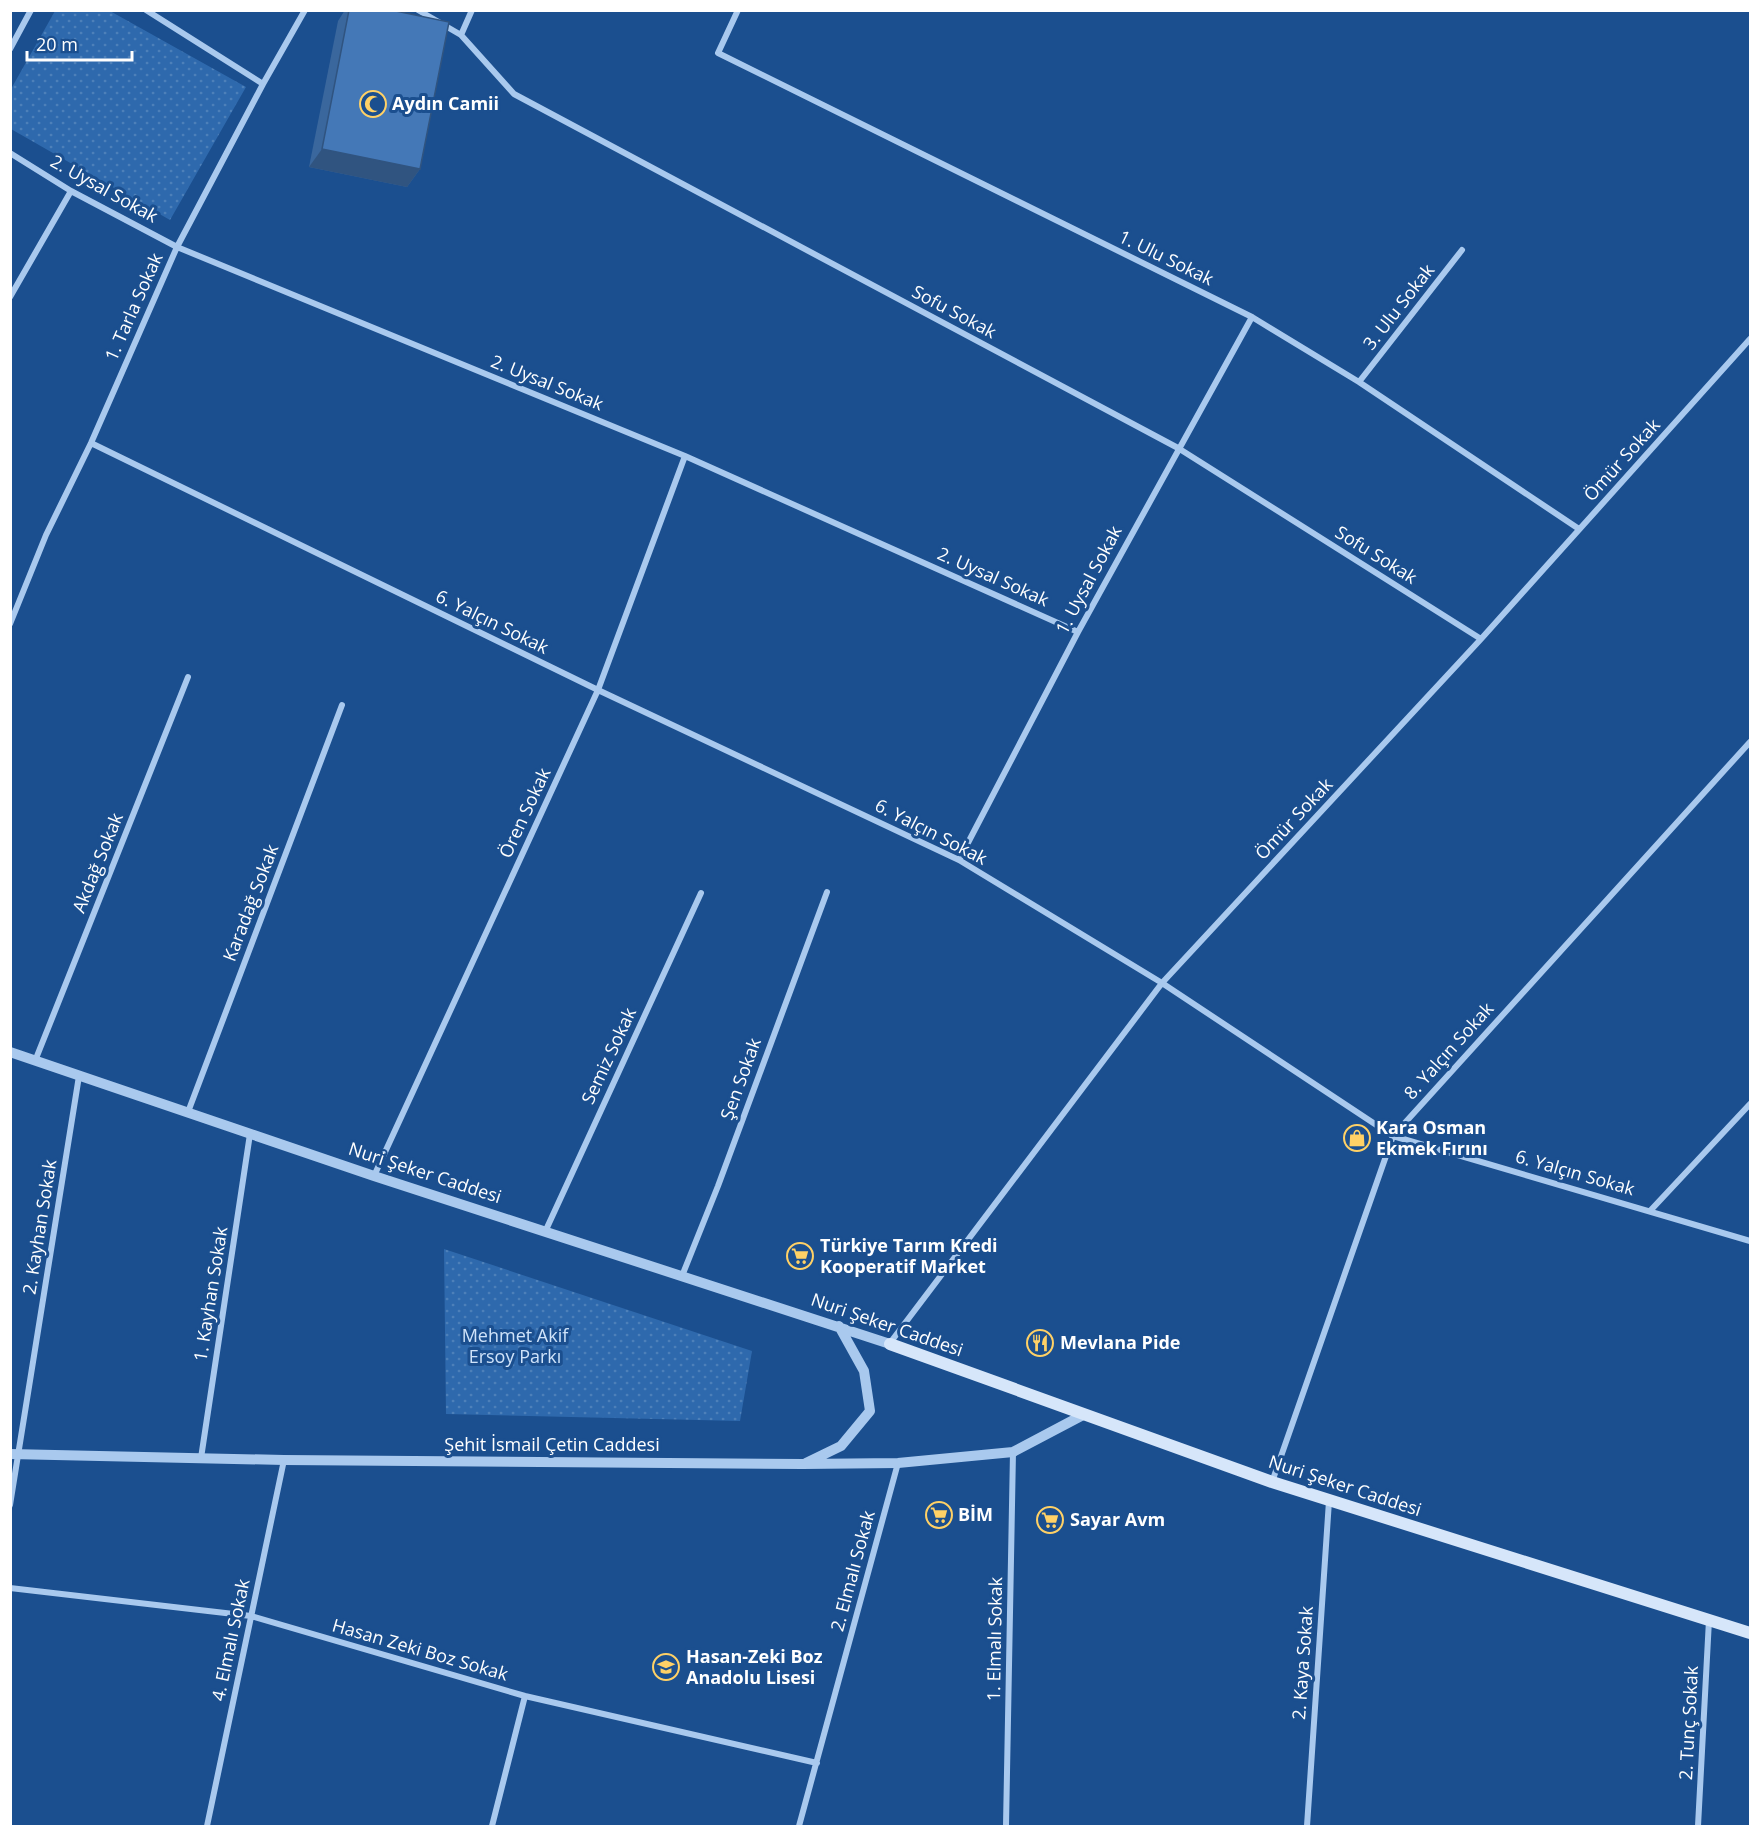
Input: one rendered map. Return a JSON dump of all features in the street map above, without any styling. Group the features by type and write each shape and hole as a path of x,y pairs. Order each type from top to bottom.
{"main road":[{"name":"Nuri Şeker Caddesi","path":"890,1344 1272,1482 1750,1633"}],"street":[{"path":"10,49 31,10"},
{"path":"146,10 263,84"},
{"name":"1. Tarla Sokak","path":"10,624 46,534 90,443 177,247 305,10"},
{"name":"Sofu Sokak","path":"418,10 461,35 514,94 1178,448 1481,639"},
{"path":"461,35 472,10"},
{"name":"1. Ulu Sokak","path":"738,10 718,53 1252,317 1359,382 1579,530"},
{"name":"2. Uysal Sokak","path":"10,153 71,191 177,247 685,456 1078,632"},
{"path":"10,297 71,191"},
{"name":"3. Ulu Sokak","path":"1359,382 1462,250"},
{"name":"1. Uysal Sokak","path":"959,860 1078,632 1252,317"},
{"name":"Ömür Sokak","path":"890,1344 1162,983 1481,639 1750,339"},
{"name":"6. Yalçın Sokak","path":"90,443 598,690 959,860 1162,983 1393,1136 1750,1241"},
{"name":"Ören Sokak","path":"374,1176 598,690 685,456"},
{"name":"Akdağ Sokak","path":"35,1060 189,677"},
{"name":"Karadağ Sokak","path":"188,1112 342,705"},
{"name":"8. Yalçın Sokak","path":"1272,1482 1393,1136 1750,742"},
{"name":"Şen Sokak","path":"682,1276 718,1186 827,891"},
{"name":"Semiz Sokak","path":"545,1232 701,893"},
{"name":"Nuri Şeker Caddesi","path":"10,1052 374,1176 890,1344"},
{"name":"2. Kayhan Sokak","path":"10,1505 15,1454 79,1076"},
{"path":"1650,1211 1750,1104"},
{"name":"1. Kayhan Sokak","path":"201,1458 250,1134"},
{"path":"803,1464 841,1446 870,1411 864,1371 839,1326"},
{"name":"Şehit İsmail Çetin Caddesi","path":"15,1454 284,1460 898,1463 1014,1452 1083,1415"},
{"name":"1. Elmalı Sokak","path":"1006,1827 1014,1452"},
{"name":"4. Elmalı Sokak","path":"207,1827 284,1460"},
{"name":"2. Elmalı Sokak","path":"799,1827 898,1463"},
{"name":"2. Kaya Sokak","path":"1307,1827 1329,1501"},
{"name":"Hasan Zeki Boz Sokak","path":"10,1588 251,1616 525,1696 817,1763"},
{"name":"2. Tunç Sokak","path":"1698,1827 1709,1620"},
{"path":"492,1827 525,1696"}],"green space":[{"path":"55,11 110,11 246,87 170,220 11,129 11,89"},
{"name":"Mehmet Akif Ersoy Parkı","path":"444,1249 752,1351 740,1421 446,1414"}],"building":[{"name":"Aydın Camii","path":"349,10 391,10 449,22 420,169 322,149"}],"place":[{"name":"Aydın Camii","path":"373,104"},
{"name":"Kara Osman Ekmek Fırını","path":"1357,1138"},
{"name":"Türkiye Tarım Kredi Kooperatif Market","path":"800,1256"},
{"name":"Mevlana Pide","path":"1040,1343"},
{"name":"BİM","path":"939,1515"},
{"name":"Sayar Avm","path":"1050,1520"},
{"name":"Hasan-Zeki Boz Anadolu Lisesi","path":"666,1667"}]}
